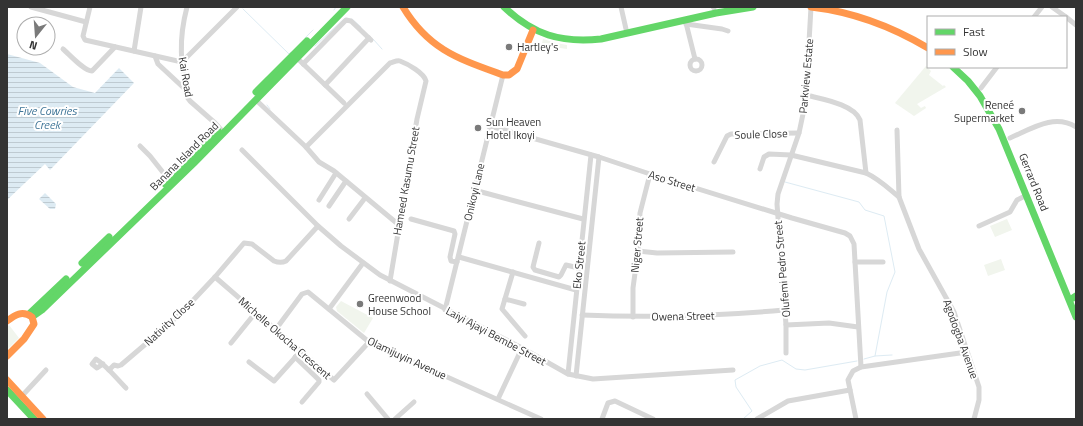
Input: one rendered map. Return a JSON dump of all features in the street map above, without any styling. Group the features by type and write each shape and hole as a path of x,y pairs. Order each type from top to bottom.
{"main road":[{"name":"Banana Island Road","path":"30,316 42,310 194,163 222,131 340,7"},
{"name":"Banana Island Road","path":"30,316 169,180 256,100 347,7"},
{"path":"403,7 416,26 440,48 458,58 503,75 514,73 517,69 535,28"},
{"path":"504,7 514,16 558,40 584,42 686,22 716,13 752,7"},
{"path":"510,7 535,28 554,34 578,37 593,36 722,7"},
{"path":"811,7 838,11 877,22 902,33 927,47"},
{"path":"840,7 892,23 927,41"},
{"name":"Gerrard Road","path":"954,68 971,85 993,115 1076,317"},
{"path":"961,68 981,88 999,114 1075,299"},
{"path":"7,321 20,312 30,316 34,321 33,328 7,356"},
{"path":"7,380 34,419"},
{"path":"7,390 19,398 43,419"}],"street":[{"path":"31,7 86,22"},
{"path":"90,7 83,36 85,40 182,62 237,7"},
{"path":"134,52 141,7"},
{"name":"Kai Road","path":"187,7 183,23 181,42 187,97 222,131"},
{"path":"621,7 626,29"},
{"name":"Parkview Estate","path":"777,213 778,194 799,133 806,95 811,7"},
{"path":"1035,16 1042,7"},
{"path":"1052,7 1065,16"},
{"path":"1067,18 1076,25"},
{"path":"303,64 346,20 351,21 370,39 325,85"},
{"path":"694,59 686,22 728,31"},
{"path":"63,48 84,68 88,71 92,71 115,47"},
{"path":"156,56 158,64 186,90"},
{"path":"297,58 344,103"},
{"name":"Hameed Kasumu Street","path":"306,147 390,63 398,60 425,77 426,81 417,119 398,225 390,281"},
{"path":"981,88 996,68"},
{"name":"Onikoyi Lane","path":"445,310 503,75"},
{"path":"806,95 836,103 848,108 858,115 860,120 866,173"},
{"path":"256,100 306,147 319,162 336,173 398,225"},
{"path":"1010,138 1055,120 1067,122 1076,127"},
{"name":"Aso Street","path":"490,126 599,157 845,233 853,239 855,262"},
{"path":"897,130 899,197"},
{"name":"Soule Close","path":"714,162 727,136 731,134 799,133"},
{"path":"140,146 169,180"},
{"name":"Laiyi Ajayi Bembe Street","path":"242,150 318,226 363,263 390,281 522,348 568,374 594,379 732,370"},
{"path":"760,169 764,157 769,154 791,155 866,173 885,184 899,197"},
{"name":"Eko Street","path":"568,374 583,219 591,155"},
{"name":"Eko Street","path":"576,376 599,157"},
{"path":"320,200 336,173"},
{"name":"Niger Street","path":"633,317 633,288 638,251 640,213 650,174"},
{"path":"329,206 346,181"},
{"path":"474,190 583,219"},
{"path":"979,226 1010,212 1017,200 1027,195"},
{"name":"Agodogba Avenue","path":"899,197 919,249 952,307 979,387 979,400 974,419"},
{"path":"349,219 366,198"},
{"name":"Olufemi Pedro Street","path":"777,213 786,325 786,353"},
{"path":"411,219 454,231 455,234 450,258 451,260 458,259 576,290"},
{"name":"Nativity Close","path":"109,370 114,365 121,365 168,325 215,277 244,243 252,244 274,261 283,263 318,226"},
{"path":"539,244 533,267 535,270 558,277 561,275 566,265 579,268"},
{"path":"638,251 657,253 733,252"},
{"path":"861,367 855,262 883,262"},
{"path":"329,308 363,263"},
{"path":"512,272 503,310 525,336"},
{"name":"Michelle Okocha Crescent","path":"215,277 334,380 369,342"},
{"name":"Olamijuyin Avenue","path":"276,329 304,292 311,293 369,342 541,419"},
{"path":"505,299 524,304"},
{"name":"Owena Street","path":"582,315 633,317 718,315 784,310"},
{"path":"231,343 256,312"},
{"path":"786,325 829,323 858,327"},
{"path":"498,399 522,348"},
{"path":"249,362 274,381 301,351"},
{"path":"856,419 848,380 853,371 861,367 967,352"},
{"path":"295,357 320,382 302,402"},
{"path":"103,364 126,388"},
{"path":"19,398 46,370"},
{"path":"758,419 788,401 850,390"},
{"path":"366,394 388,419"},
{"path":"602,419 608,403 615,401 653,419"},
{"path":"395,419 414,402"}],"shaded area":[{"path":"543,39 567,45 567,49 553,47 542,43"},
{"path":"926,66 931,71 929,75 946,87 917,104 921,108 925,106 926,108 914,116 895,103"},
{"path":"1007,219 1012,230 995,237 990,226"},
{"path":"1001,259 1005,270 988,276 984,265"},
{"path":"341,301 373,318 364,333 337,311 336,307"},
{"path":"9,325 19,338 7,350 7,327"}],"water":[{"name":"Five Cowries Creek","path":"7,54 40,63 73,87 95,93 119,68 134,83 50,170 45,164 7,200"},
{"path":"45,193 56,204 55,209 50,209 39,199"}],"waterway":[{"path":"243,9 289,54 291,52"},
{"path":"315,46 344,19"},
{"path":"352,19 361,27"},
{"path":"305,38 313,30"},
{"path":"373,39 382,49"},
{"path":"267,105 270,109"},
{"path":"785,182 859,202 865,210 884,216 895,272 887,292 875,356"},
{"path":"864,359 875,356 892,355"},
{"path":"743,419 752,411 736,387 735,380 760,366 782,360 796,369 805,370 857,361"}],"traffic: fast":[{"path":"32,317 42,310 194,163 347,7"},
{"path":"504,7 515,17 537,30 548,35 573,40 601,39 716,13 753,7"},
{"path":"256,92 307,41"},
{"path":"954,68 968,81 980,96 999,129 1076,317"},
{"path":"165,184 218,131"},
{"path":"82,263 109,237"},
{"path":"29,314 66,279"},
{"path":"7,390 34,419"}],"traffic: slow":[{"path":"403,7 423,34 434,43 459,58 503,75 509,75 517,69 533,30"},
{"path":"811,7 842,12 872,21 900,33 927,47"},
{"path":"7,321 16,315 25,314 32,317 34,324 24,339 7,356"},
{"path":"7,380 43,419"}],"place":[{"name":"Hartley's","path":"509,47"},
{"name":"Reneé Supermarket","path":"1022,111"},
{"name":"Sun Heaven Hotel Ikoyi","path":"478,128"},
{"name":"Greenwood House School","path":"360,304"}]}
